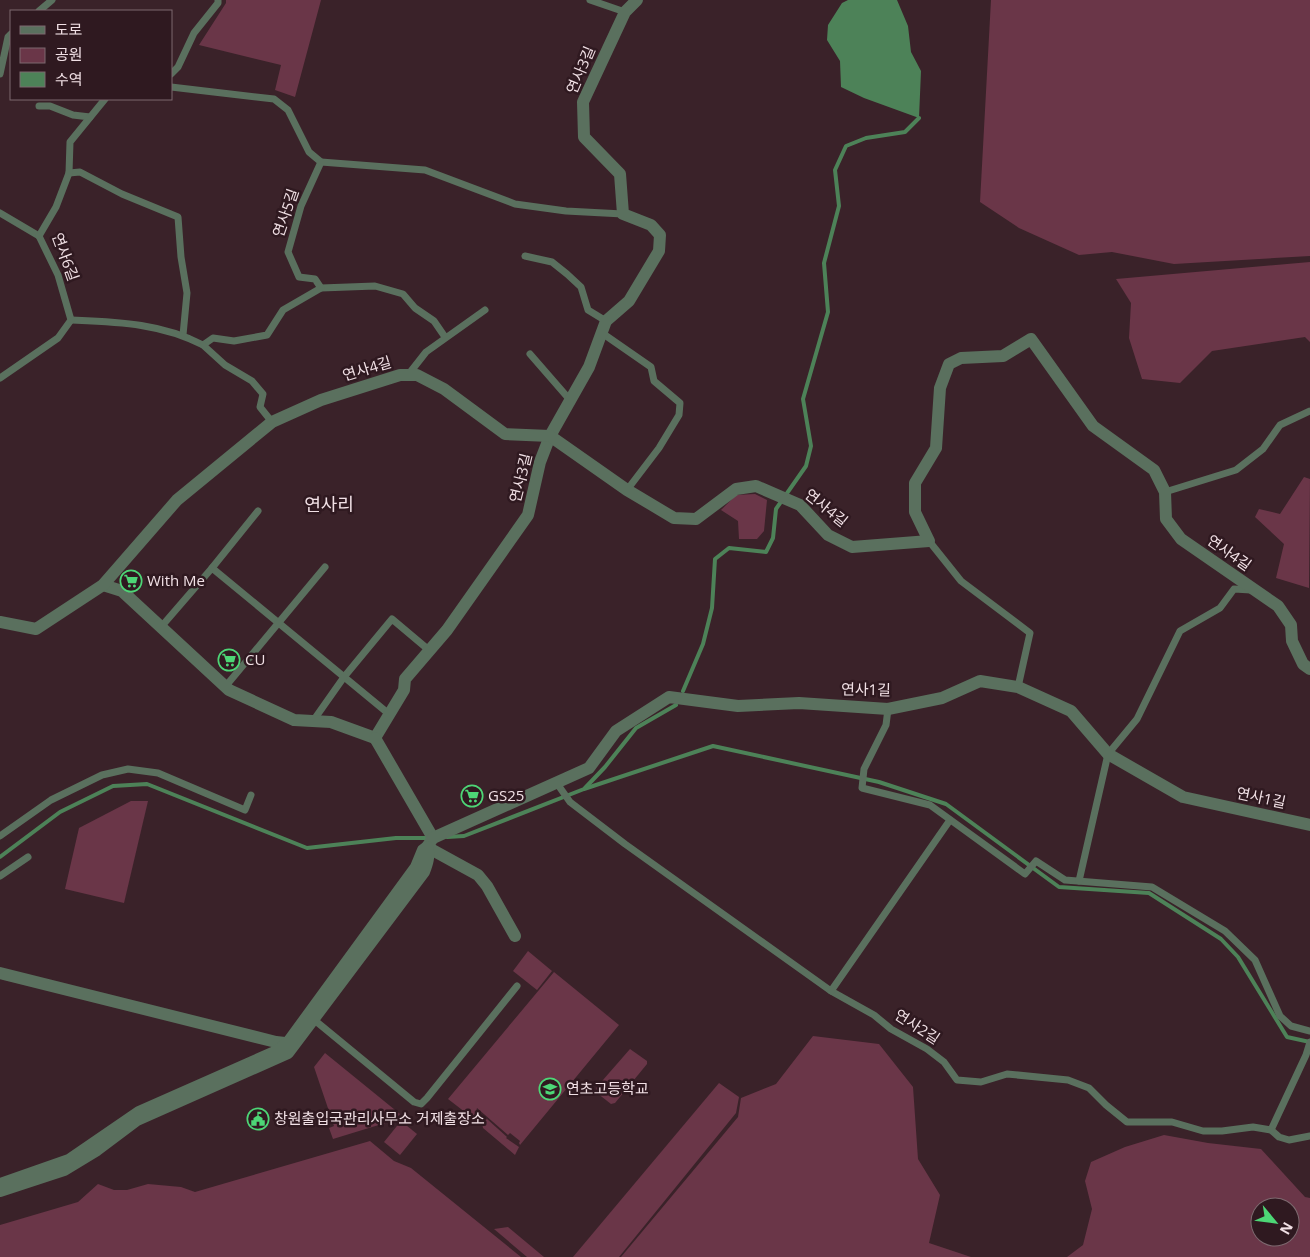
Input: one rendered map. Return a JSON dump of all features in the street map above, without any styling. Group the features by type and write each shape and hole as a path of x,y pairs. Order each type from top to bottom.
{"street":[{"name":"연사3길","path":"374,738 404,690 405,679 447,630 528,515 540,462 550,436 588,367 604,327 630,301 659,251 660,235 651,225 623,214 620,174 584,137 583,102 625,12 637,0"},
{"name":"연사4길","path":"0,622 36,629 103,586 177,500 272,422 321,400 400,376 417,375 444,389 505,434 550,436 627,490 674,518 696,519 736,489 756,486 800,505 828,535 852,547 929,542 915,512 915,483 936,448 940,388 949,364 961,358 1003,356 1031,339 1093,426 1154,470 1165,492 1166,519 1181,539 1278,606 1291,625 1292,642 1303,664 1310,669"},
{"path":"103,586 122,591 229,690 294,720 331,722 374,738 430,843 478,875 487,886 515,936"},
{"name":"연사1길","path":"430,843 447,832 589,768 616,731 670,697 738,706 799,703 888,709 942,698 980,681 1018,686 1071,711 1108,754 1182,797 1310,825"},
{"path":"0,1191 64,1170 98,1150 137,1120 288,1053 291,1044 416,868 423,850 430,843"},
{"path":"0,972 276,1042 291,1044"},
{"path":"0,1184 69,1160 139,1112 291,1044"}],"lane":[{"path":"40,10 52,0"},
{"path":"172,73 178,67 194,33 218,3 218,0"},
{"path":"590,0 625,12"},
{"path":"0,74 10,35"},
{"path":"172,87 274,99 288,110 309,152 322,162 425,170 515,204 566,211 623,214"},
{"name":"연사6길","path":"71,320 58,275 38,236 56,207 69,173 70,142 104,100"},
{"path":"39,106 50,106 73,115 90,117"},
{"name":"연사5길","path":"321,288 315,279 299,277 288,252 301,206 322,162"},
{"path":"69,173 80,172 122,194 178,217 181,257 187,293 183,335"},
{"path":"0,213 38,236"},
{"path":"525,256 552,262 581,287 588,310 604,327 651,367 654,381 680,403 679,415 659,448 627,490"},
{"path":"203,345 213,338 234,342 267,335 283,310 321,288 375,286 403,294 415,308 434,321 445,337"},
{"path":"408,376 426,352 485,310"},
{"path":"0,378 58,338 71,320 127,323 183,335 203,345 225,365 252,381 263,394 260,407 272,422"},
{"path":"530,354 570,400"},
{"path":"1165,492 1236,470 1263,449 1280,424 1310,411"},
{"path":"161,627 258,511"},
{"path":"929,542 961,581 1030,633 1018,686"},
{"path":"225,687 325,567"},
{"path":"212,568 389,714"},
{"path":"1079,881 1108,754 1137,719 1180,631 1220,608 1234,589 1254,590"},
{"path":"312,721 344,677 392,619 430,651"},
{"path":"888,709 886,725 864,769 862,788 930,805 1024,874 1036,861 1065,880 1152,887 1225,931 1255,960 1280,1016 1291,1026 1310,1031"},
{"path":"0,836 51,800 102,775 128,769 158,773 245,810 251,795"},
{"name":"연사2길","path":"556,782 570,802 625,844 832,992 874,1015 891,1029 927,1049 944,1062 957,1080 982,1082 1007,1074 1068,1080 1089,1088 1127,1122 1172,1122 1203,1131 1222,1132 1253,1127 1271,1130 1279,1137 1289,1140 1310,1136"},
{"path":"832,992 950,820"},
{"path":"0,876 28,857"},
{"path":"311,1017 414,1102 421,1104 428,1098 517,986"},
{"path":"1271,1130 1306,1055 1310,1042"}],"green space":[{"path":"226,0 321,0 295,97 275,90 281,65 199,45 226,3"},
{"path":"991,0 1310,0 1310,256 1174,264 1112,252 1079,255 1019,228 980,202"},
{"path":"1310,262 1310,342 1305,337 1212,351 1180,383 1142,379 1129,338 1131,303 1116,279"},
{"path":"1304,477 1310,479 1309,588 1276,578 1284,544 1255,517 1259,509 1280,514"},
{"path":"755,494 767,500 764,531 757,539 739,539 738,521 721,510 736,495"},
{"path":"131,801 148,801 124,903 65,889 79,828"},
{"path":"528,951 552,971 537,990 513,971"},
{"path":"554,972 619,1025 520,1145 520,1141 510,1133 508,1135 477,1108 475,1115 470,1116 448,1099"},
{"path":"813,1036 879,1044 913,1087 918,1159 940,1195 929,1243 971,1257 621,1257 738,1117 741,1098 776,1084"},
{"path":"630,1049 647,1061 647,1064 615,1103 611,1104 597,1093 596,1088"},
{"path":"325,1053 400,1114 395,1120 333,1139 329,1128 334,1126 314,1067"},
{"path":"719,1083 739,1097 736,1113 619,1257 573,1257"},
{"path":"487,1119 506,1138 519,1147 515,1155 483,1128 482,1123"},
{"path":"401,1121 417,1134 400,1155 384,1142"},
{"path":"1164,1135 1208,1143 1261,1149 1305,1197 1310,1198 1310,1257 1067,1257 1083,1245 1092,1209 1085,1181 1091,1162 1125,1147"},
{"path":"370,1141 394,1161 411,1168 521,1257 0,1257 0,1225 78,1202 98,1184 114,1190 127,1190 148,1184 181,1187 195,1192"},
{"path":"508,1227 544,1257 527,1257 494,1229"}],"water":[{"path":"848,0 897,0 908,26 911,52 921,71 919,118 864,98 841,87 840,61 827,40 828,25 842,3"}],"waterway":[{"path":"683,691 703,644 712,608 715,559 729,548 766,552 773,538 776,509 806,466 811,446 803,399 828,312 824,263 839,206 835,170 846,146 866,138 905,132 919,118"},
{"path":"585,788 605,767 636,728 676,705"},
{"path":"447,837 464,836 584,789 713,746 879,782 946,804 1059,887 1149,893 1221,939 1238,957 1287,1037 1310,1042"},
{"path":"0,857 60,812 113,786 147,784 307,848 396,838 430,838"}],"place":[{"name":"With Me","path":"131,581"},
{"name":"CU","path":"229,660"},
{"name":"GS25","path":"472,796"},
{"name":"연초고등학교","path":"550,1089"},
{"name":"창원출입국관리사무소 거제출장소","path":"258,1119"}],"district":[{"name":"연사리","path":"329,505"}]}
